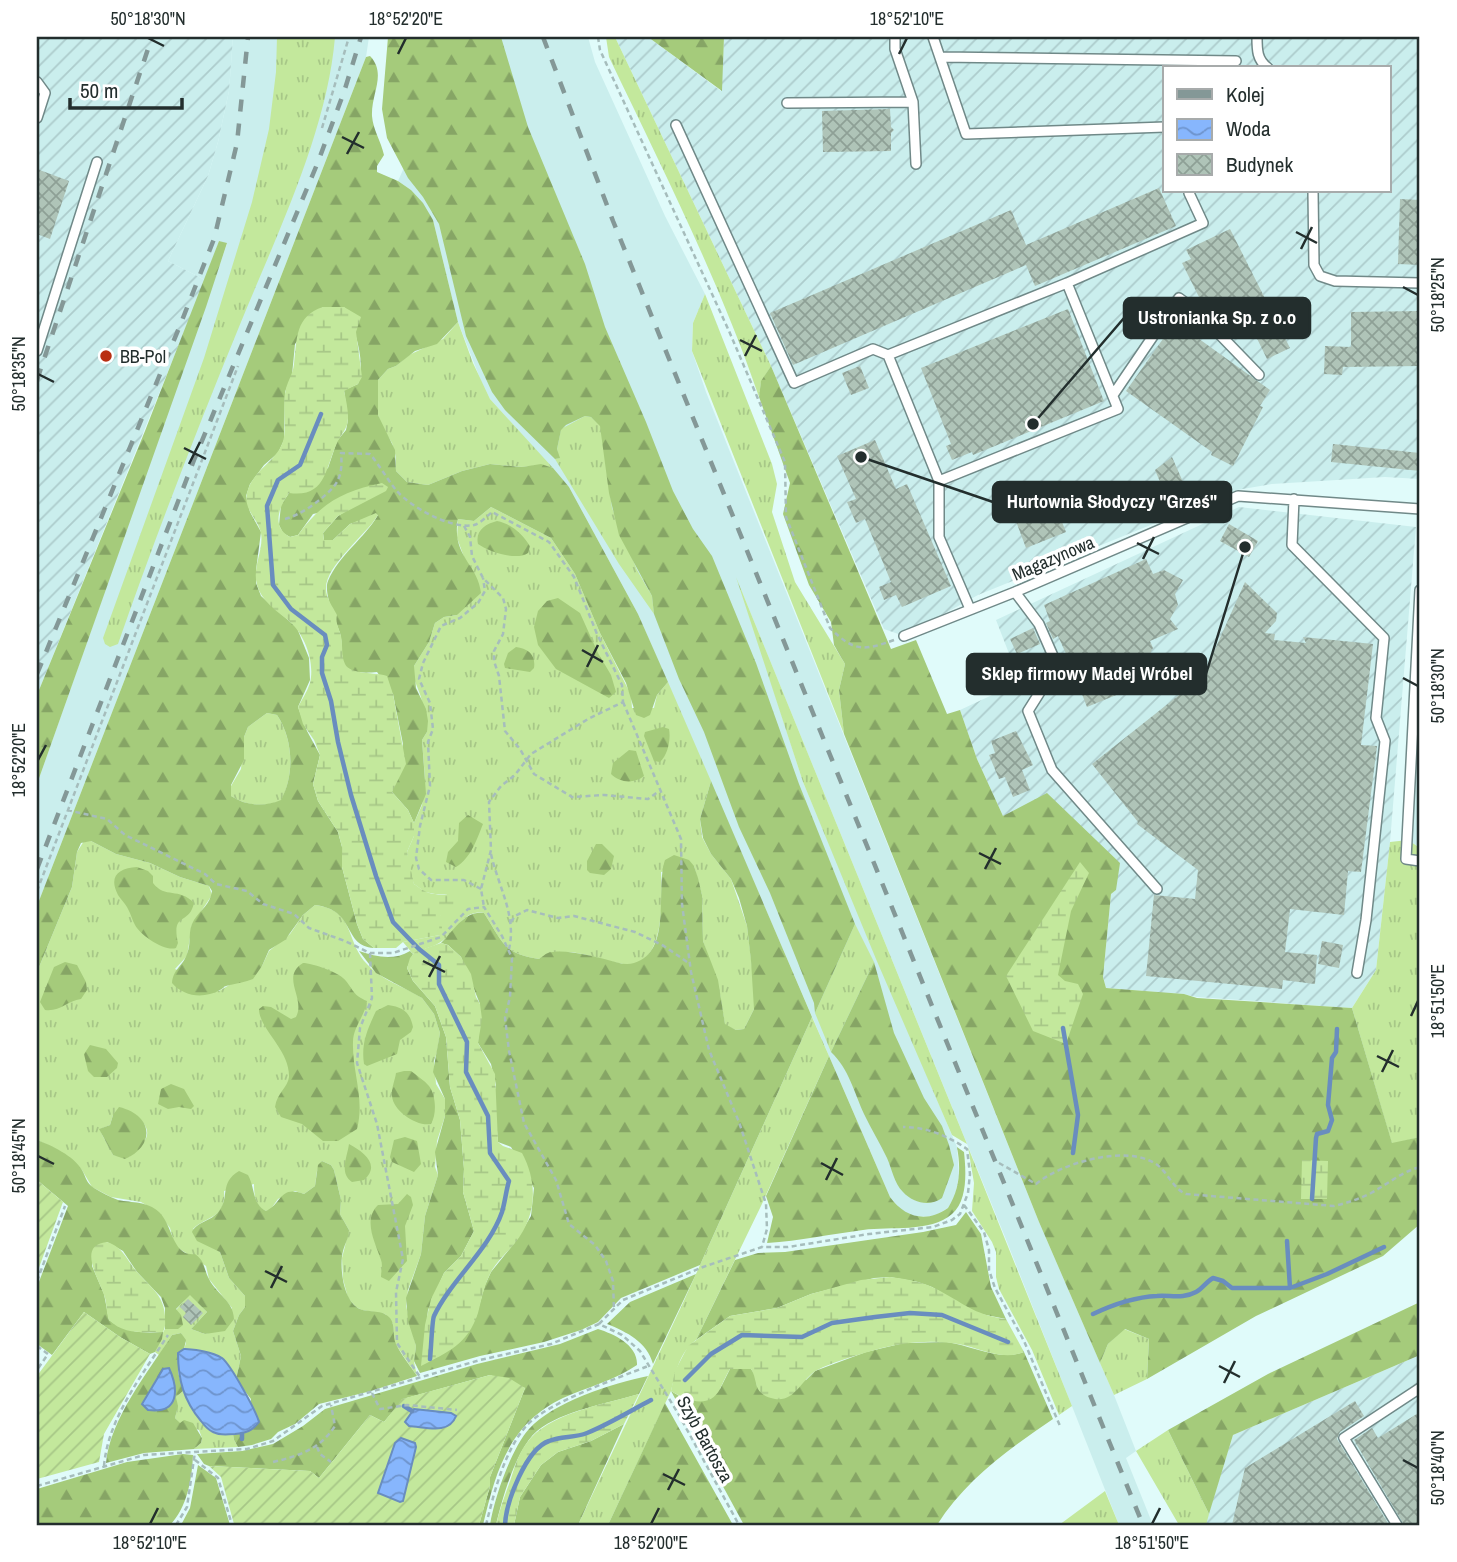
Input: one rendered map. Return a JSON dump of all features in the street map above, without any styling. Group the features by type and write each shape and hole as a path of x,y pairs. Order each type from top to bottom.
{"lane":[{"path":"895,37 895,48 913,102 916,164"},
{"path":"933,37 966,134 1163,127"},
{"path":"1257,37 1257,52 1261,64 1264,66"},
{"path":"940,57 1236,61"},
{"path":"37,82 45,93 37,118"},
{"path":"787,103 913,102"},
{"path":"676,125 794,383 873,349 888,355 1068,283 1203,223 1189,193"},
{"path":"37,351 97,162"},
{"path":"1312,192 1314,265 1320,276 1335,282 1420,283"},
{"path":"939,481 1118,409 1068,283"},
{"path":"1113,395 1178,298 1197,311 1259,375"},
{"path":"888,355 939,481 939,537 970,610"},
{"name":"Magazynowa","path":"904,636 1015,592 1238,496 1420,509"},
{"path":"1294,499 1292,545 1384,638 1376,718 1385,741 1366,920 1357,973"},
{"path":"1420,590 1415,771 1406,859 1420,861"},
{"path":"1015,592 1039,624 1057,665 1028,711 1052,770 1157,889"},
{"path":"1397,1525 1344,1438 1420,1388"}],"path":[{"path":"321,128 349,37"},
{"path":"598,37 600,50 729,331 785,462 786,517 830,628 844,642 869,649 904,636"},
{"path":"37,891 238,366"},
{"path":"285,519 304,512 335,484 343,466 341,453 370,454 396,490 414,507 464,526 478,524 492,512 549,542 574,577 597,634 622,685 622,702 681,839 682,904 690,964 709,1050 739,1122 766,1204 767,1229 762,1247"},
{"path":"464,526 470,537 472,556 483,578 485,591 482,598 460,618 441,626 420,670 419,679 430,703 433,729 428,742 430,786 416,852 419,869 431,880 464,880 481,888"},
{"path":"483,578 503,598 506,608 503,634 494,651 505,731 538,778 572,797 604,795 648,799 659,791"},
{"path":"509,949 511,922 491,850 489,802 531,754 588,719 622,702"},
{"path":"67,810 107,819 125,835 205,874 216,884 247,891 263,904 294,914 309,928 370,953 393,953 441,937 468,909 484,907"},
{"path":"491,850 481,888 484,907 512,958 505,1018 524,1123 556,1180 569,1224 595,1245 606,1261 613,1281 614,1310"},
{"path":"511,922 515,916 527,909 558,918 574,916 642,934 690,964"},
{"path":"370,953 372,998 360,1028 357,1063 377,1124 403,1259 396,1292 397,1343 420,1377"},
{"path":"37,1486 144,1455 247,1449 272,1441 321,1406 480,1360 551,1344 599,1324 623,1300 762,1247 788,1247 933,1227 952,1220 960,1214 964,1205 970,1174 967,1149 951,1138 927,1130 903,1127"},
{"path":"999,1163 1036,1184 1072,1164 1100,1158 1141,1156 1170,1175 1179,1191 1186,1194 1334,1206 1353,1202 1393,1178 1420,1167"},
{"path":"964,1205 984,1233 989,1250 989,1270 995,1288 1024,1341 1060,1426"},
{"path":"37,1281 65,1206"},
{"name":"Szyb Bartosza","path":"599,1324 622,1335 640,1351 679,1415 739,1525"},
{"path":"104,1465 106,1445 131,1394 168,1335"},
{"path":"37,1346 48,1354 37,1370"},
{"path":"486,1525 513,1446 526,1426 543,1411 648,1366"},
{"path":"372,1393 380,1409 405,1405 457,1410"},
{"path":"273,1462 295,1457 317,1447 335,1426 331,1405"},
{"path":"317,1447 320,1454 331,1462"},
{"path":"176,1525 187,1507 195,1452"},
{"path":"195,1460 218,1478 232,1525"}],"shaded area":[{"name":"BB-Pol","path":"37,37 233,37 229,91 218,142 208,176 168,261 205,280 37,695"},
{"path":"233,37 369,37 366,57 37,906 37,784 227,244 219,241 205,280 168,261 208,176 218,142 229,91"},
{"path":"463,37 588,37 595,62 665,216 705,294 693,323 692,351 706,392 1039,1222 1114,1395 1136,1451 1126,1458 1153,1525 1119,1525 1005,1237 742,592 803,782 957,1147 959,1176 955,1196 948,1208 934,1216 915,1217 908,1214 890,1197 638,614 569,487 490,399 481,381 458,322 433,220 411,190 398,181"},
{"path":"615,37 648,37 721,91 724,37 1420,37 1420,479 1385,477 1272,484 1237,490 978,595 904,636 884,629 771,366"},
{"path":"1239,507 1416,527 1390,842 1376,970 1352,1008 1106,988 1103,977 1111,894 1116,890 1003,816 977,759 960,710 1020,682 996,620"},
{"path":"1420,659 1420,848 1408,840"},
{"path":"1420,1355 1420,1525 1205,1525 1233,1435"}],"green space":[{"path":"277,37 335,37 322,109 298,182 193,442 118,644 110,647 105,644 103,638 204,358 252,202 269,129"},
{"path":"388,37 501,37 528,127 585,264 605,327 673,491 693,529 712,556 756,663 799,784 855,924 815,1013 814,1003 770,893 739,827 704,732 679,679 654,614 652,596 619,535 609,493 600,426 591,417 585,416 566,425 561,430 557,449 560,458 555,459 505,410 492,392 466,336 439,224 408,178 387,138 382,109"},
{"path":"606,37 615,37 771,366 761,382 759,397 708,267 609,57"},
{"path":"648,37 724,37 722,91"},
{"path":"370,56 375,63 378,77 372,116 384,155 377,166 377,172 411,190 433,220 458,322 437,344 415,351 388,369 378,380 378,415 395,450 396,471 407,482 428,485 462,471 490,464 522,467 541,464 553,468 569,487 638,614 668,682 657,695 650,715 644,718 636,715 626,683 600,633 575,574 551,538 491,507 474,521 458,519 458,542 475,574 481,593 457,615 444,617 435,623 429,642 414,666 416,688 426,709 428,721 427,732 422,740 426,794 414,823 408,810 392,792 403,744 393,694 377,672 355,672 345,666 340,633 327,592 328,581 333,572 378,515 350,524 333,540 324,540 323,533 338,516 355,505 313,514 298,535 290,537 283,533 279,525 281,505 289,493 328,468 337,441 346,430 348,420 344,390 358,384 360,355 344,307 323,307 295,344 292,375 285,392 284,440 278,453 264,465 250,484 246,496 250,512 261,532 256,583 261,596 297,628 309,658 310,680 298,707 320,755 313,784 318,801 338,832 342,847 342,867 357,924 363,939 374,948 357,941 337,914 328,908 315,905 303,915 285,940 269,950 253,979 225,986 207,995 188,994 172,983 187,954 192,924 211,896 209,886 180,877 150,863 116,854 91,841 81,843 77,852 72,887 37,972 37,906 366,57","holes":["267,713 277,715 289,746 290,768 286,790 281,800 269,804 243,802 231,796 231,785 244,760 244,737 248,727"]},
{"path":"219,241 227,243 206,307 37,784 37,695"},
{"path":"705,294 772,464 777,484 772,512 795,582 845,664 839,690 844,734 692,351 693,323"},
{"path":"323,307 344,307 361,317 356,332 362,377 358,384 344,391 348,422 322,480 310,491 289,493 280,510 280,528 290,537 298,535 315,514 334,500 368,486 382,483 388,487 386,491 338,516 323,533 324,540 333,540 350,524 376,513 378,515 332,571 327,580 326,592 337,615 345,664 358,672 387,676 393,694 406,764 392,792 408,810 414,823 414,836 407,852 414,884 432,894 461,895 466,903 440,916 440,935 403,942 396,948 374,948 363,939 357,924 342,867 342,847 338,832 318,801 313,784 320,755 303,724 298,707 310,683 310,658 304,641 294,626 270,605 259,590 256,572 261,533 246,499 254,477 277,453 284,437 285,394 302,322"},
{"path":"458,322 490,399 553,468 541,465 522,467 490,464 462,471 428,485 407,482 396,471 392,443 378,415 378,380 388,369 409,355 443,339"},
{"path":"771,366 891,649 916,640 947,714 960,710 977,759 1003,816 1047,793 1120,863 1116,890 1111,894 1103,977 1106,988 1184,994 1197,998 1352,1008 1392,1143 1420,1137 1420,1224 1383,1256 1256,1316 1147,1379 1149,1339 1125,1329 1108,1344 1100,1363 1039,1222 844,734 839,690 845,664 834,645 831,622 809,585 783,514 790,483 759,397 761,381"},
{"path":"585,416 591,417 601,426 612,508 637,570 652,596 654,614 619,564 555,459 559,458 557,449 561,429"},
{"path":"491,507 551,538 575,574 631,695 632,708 654,708 657,695 668,682 711,781 700,819 702,837 711,854 731,879 747,926 755,992 754,1009 744,1029 736,1030 725,1025 720,994 703,941 702,895 694,866 661,872 659,930 647,956 637,963 623,964 570,952 550,954 539,959 517,953 500,939 484,913 470,915 445,939 413,954 403,942 440,935 440,916 447,894 425,892 414,884 409,870 407,852 414,836 414,823 422,805 425,779 422,740 427,732 421,697 413,676 414,666 429,642 435,623 444,617 457,615 467,565 457,538 458,519 474,521"},
{"path":"497,521 507,524 520,534 530,546 528,553 517,556 503,554 478,544 478,535 482,529"},
{"path":"736,577 967,1144 952,1135 803,782"},
{"path":"558,598 580,613 611,675 616,692 609,698 556,669 538,645 534,627 538,611 547,601"},
{"path":"516,647 524,649 532,656 534,668 530,672 505,668 508,653"},
{"path":"267,713 277,715 286,735 290,757 289,780 281,801 262,805 249,804 231,796 231,786 241,769 244,737 248,727"},
{"path":"663,727 669,729 668,747 660,762 654,761 644,736 645,732"},
{"path":"629,750 636,751 644,776 627,781 611,774 613,763"},
{"path":"711,781 812,1017 700,1265 621,1298 598,1322 581,1330 420,1373 414,1361 416,1346 408,1321 406,1298 421,1254 425,1216 438,1175 435,1152 445,1116 445,1099 433,1072 440,1033 434,1014 422,998 376,973 359,951 385,957 410,951 413,954 407,968 413,981 435,1006 446,1037 450,1087 460,1120 463,1192 474,1231 461,1256 444,1273 428,1310 422,1365 476,1317 491,1272 516,1241 531,1216 534,1188 511,1147 498,1142 494,1094 496,1085 491,1064 478,1043 480,1004 461,957 448,945 441,943 465,918 484,913 500,939 517,953 539,959 548,953 561,951 627,964 634,963 646,957 654,946 660,918 662,872 665,860 674,855 689,860 698,878 702,895 703,941 718,980 725,1024 736,1030 744,1029 754,1009 747,926 731,879 711,854 703,838 700,819"},
{"path":"468,815 483,824 470,853 456,867 446,862 448,852 458,841 459,823"},
{"path":"1408,840 1420,848 1420,1137 1392,1144 1352,1008 1376,970 1390,842"},
{"path":"84,841 91,841 116,854 150,863 180,877 209,886 212,895 192,925 187,956 175,969 219,991 262,966 269,951 290,934 303,915 315,905 337,913 348,927 359,954 366,963 385,978 422,998 434,1014 440,1033 434,1061 436,1084 445,1099 446,1107 437,1141 435,1167 438,1175 425,1216 421,1254 408,1290 406,1306 416,1346 414,1362 417,1376 394,1342 393,1324 385,1314 362,1310 348,1298 343,1279 342,1258 349,1230 340,1214 341,1200 334,1170 331,1165 322,1161 317,1171 315,1186 304,1194 295,1191 278,1199 270,1210 266,1211 257,1203 254,1184 224,1191 219,1212 193,1229 220,1252 229,1278 245,1296 245,1307 233,1331 241,1356 236,1380 227,1365 215,1356 184,1349 186,1343 181,1333 172,1335 159,1355 155,1352 165,1329 175,1329 181,1319 176,1310 190,1294 207,1312 191,1329 205,1334 219,1330 232,1308 209,1279 206,1266 175,1246 170,1228 158,1212 141,1202 111,1197 92,1187 72,1160 37,1140 37,972 72,887 77,852","holes":["113,1115 136,1115 146,1127 144,1142 129,1157 113,1155 100,1129 110,1125"]},
{"path":"596,844 602,844 614,856 611,869 604,875 587,870 587,861"},
{"path":"1080,862 1089,873 1071,911 1058,975 1065,981 1078,984 1083,994 1066,1044 1033,1031 1006,976"},
{"path":"137,867 148,871 153,876 153,883 162,891 183,895 194,903 192,910 177,926 176,948 166,948 142,933 118,895 114,883 117,874"},
{"path":"855,924 874,962 831,1052 815,1013"},
{"path":"441,943 448,945 461,957 471,974 482,1019 478,1043 495,1074 498,1142 522,1153 531,1176 533,1199 528,1221 522,1232 489,1277 469,1332 456,1346 421,1366 431,1299 444,1273 461,1256 474,1231 463,1192 460,1120 450,1087 446,1037 435,1006 413,981 407,968 415,952"},
{"path":"65,962 77,965 87,990 81,999 45,1010 40,1002 54,967"},
{"path":"874,962 894,1033 949,1145 954,1165 942,1198 937,1201 917,1201 907,1196 900,1188 847,1073 831,1052"},
{"path":"303,963 338,975 356,995 367,1001 353,1042 360,1107 357,1129 338,1141 323,1141 302,1124 281,1117 275,1107 288,1081 288,1067 260,1017 259,1009 263,1006 271,1007 291,1019 296,1017 298,1003 293,981 297,969"},
{"path":"388,1005 405,1011 413,1027 411,1032 400,1040 397,1054 367,1066 364,1064 363,1050 367,1031 376,1011"},
{"path":"812,1017 829,1056 761,1206 696,1340 682,1357 671,1391 608,1525 578,1525 682,1305"},
{"path":"90,1045 106,1049 118,1063 117,1068 107,1077 94,1077 88,1071 84,1054"},
{"path":"829,1056 890,1197 902,1210 924,1217 948,1208 959,1179 957,1147 964,1152 963,1193 952,1214 933,1224 910,1228 863,1230 767,1243 773,1217 766,1196"},
{"path":"411,1071 429,1086 435,1110 431,1124 413,1120 393,1102 392,1090 396,1073"},
{"path":"171,1084 184,1089 194,1106 191,1109 168,1109 158,1104 161,1089"},
{"path":"119,1107 139,1117 146,1131 142,1146 125,1159 113,1155 99,1129 110,1125"},
{"path":"405,1137 417,1141 421,1164 414,1172 392,1162 390,1157 394,1140"},
{"path":"37,1140 74,1160 94,1188 118,1200 145,1204 159,1212 177,1245 182,1251 195,1254 201,1260 212,1285 231,1307 234,1319 225,1331 205,1334 191,1329 207,1312 190,1295 176,1309 181,1315 183,1325 178,1329 165,1329 165,1308 161,1297 137,1272 123,1251 107,1242 92,1252 92,1266 104,1294 109,1320 122,1328 135,1331 163,1332 155,1352 150,1354 84,1312 52,1355 37,1344 37,1287 68,1206 37,1180"},
{"path":"349,1144 365,1155 371,1164 369,1174 364,1180 352,1182 346,1174"},
{"path":"968,1147 1072,1406 1059,1415 1032,1350 999,1289 996,1252 992,1242 972,1211 974,1183"},
{"path":"1302,1160 1328,1161 1327,1199 1301,1199"},
{"path":"322,1161 331,1165 334,1170 341,1200 340,1214 349,1230 342,1258 346,1292 360,1309 383,1313 390,1318 396,1344 417,1376 319,1404 271,1439 238,1447 233,1434 248,1432 251,1399 236,1380 241,1356 233,1331 245,1307 245,1296 229,1278 220,1252 197,1241 192,1232 219,1211 229,1180 239,1171 248,1175 258,1204 266,1211 285,1193 304,1194 315,1186 318,1165"},
{"path":"37,1180 63,1202 37,1273"},
{"path":"407,1194 413,1205 405,1226 407,1261 389,1281 381,1277 382,1262 372,1232 371,1218 378,1205 398,1204"},
{"path":"966,1212 981,1234 991,1287 1006,1319 976,1313 932,1287 918,1282 890,1277 874,1278 811,1294 777,1308 730,1316 696,1340 735,1260 758,1253 785,1252 923,1232 956,1225"},
{"path":"107,1242 121,1250 159,1297 165,1316 163,1332 128,1330 109,1320 105,1298 91,1257 98,1245"},
{"path":"696,1274 653,1364 641,1344 629,1334 607,1324 630,1302"},
{"path":"890,1277 923,1284 976,1311 1006,1319 1024,1352 1006,1355 960,1344 913,1343 875,1350 827,1366 814,1372 796,1391 785,1398 771,1398 762,1394 751,1369 730,1369 720,1389 704,1401 690,1400 671,1391 675,1371 688,1346 730,1316 777,1308 811,1294 861,1280"},
{"path":"1420,1302 1420,1355 1233,1435 1209,1514 1168,1430 1268,1374"},
{"path":"84,1312 150,1354 104,1434 99,1462 37,1479 37,1376"},
{"path":"598,1329 618,1337 629,1346 634,1352 637,1365 611,1379 563,1398 530,1421 517,1435 500,1468 483,1525 479,1525 490,1477 525,1388 490,1375 403,1399 384,1422 370,1415 319,1478 310,1471 209,1466 204,1464 197,1454 242,1451 273,1444 325,1409 477,1364 560,1344"},
{"path":"1124,1329 1149,1339 1147,1379 1114,1395 1100,1363 1108,1344"},
{"path":"181,1333 186,1340 184,1349 178,1354 178,1372 183,1391 176,1397 178,1406 175,1418 180,1423 184,1420 193,1423 202,1438 201,1443 194,1449 144,1453 106,1463 109,1446 122,1413 172,1335"},
{"path":"947,1342 995,1354 1024,1352 1053,1419 1005,1453 975,1479 937,1525 744,1525 671,1391 684,1399 720,1389 730,1369 751,1369 756,1376 757,1387 806,1380 815,1371 866,1352 904,1343"},
{"path":"490,1375 509,1378 525,1388 490,1477 479,1525 234,1524 221,1477 209,1466 310,1471 319,1478 370,1415 384,1422 402,1399"},
{"path":"648,1376 639,1394 572,1413 537,1431 529,1439 516,1462 496,1525 490,1525 504,1475 529,1429 568,1402 618,1383"},
{"path":"183,1391 207,1428 213,1433 233,1434 238,1447 194,1449 201,1443 199,1430 180,1424 175,1418 176,1397"},
{"path":"639,1394 624,1424 591,1441 558,1452 541,1465 520,1497 514,1525 496,1525 518,1458 535,1433 578,1411"},
{"path":"665,1403 733,1525 608,1525"},
{"path":"624,1424 578,1525 514,1525 520,1497 541,1465 558,1452 591,1441"},
{"path":"1168,1430 1209,1514 1206,1525 1179,1525 1136,1451"},
{"path":"193,1455 190,1483 181,1510 170,1525 37,1525 37,1489 127,1462"},
{"path":"198,1465 216,1478 230,1525 181,1525 190,1508"},
{"path":"1105,1491 1119,1525 1059,1525"}],"water":[{"path":"184,1349 213,1354 226,1362 257,1416 259,1422 254,1428 242,1433 219,1434 205,1426 190,1406 181,1381 178,1353"},
{"path":"169,1368 174,1384 174,1399 166,1408 148,1410 142,1404 163,1369"},
{"path":"414,1409 451,1413 456,1416 453,1422 443,1428 409,1426 405,1422"},
{"path":"401,1438 415,1443 416,1447 403,1501 400,1502 378,1493 395,1443"}],"building":[{"path":"890,109 891,127 894,130 891,133 891,151 823,152 822,111"},
{"path":"37,169 69,181 50,239 37,234"},
{"path":"1159,188 1176,226 1035,286 1026,265 793,365 770,313 1011,210 1026,245"},
{"path":"1400,199 1420,200 1420,265 1398,264"},
{"path":"1230,229 1290,348 1267,359 1246,316 1224,328 1215,309 1210,315 1182,263 1191,259 1186,250"},
{"path":"1068,309 1104,401 973,455 972,452 952,460 946,446 951,444 921,368"},
{"path":"1420,311 1420,366 1343,367 1342,375 1324,374 1325,346 1351,347 1351,312"},
{"path":"1187,313 1202,326 1195,336 1270,390 1233,466 1211,455 1212,452 1126,391 1175,322 1178,324"},
{"path":"860,366 869,388 851,395 842,373"},
{"path":"875,440 896,489 907,484 951,586 902,607 896,595 884,600 879,587 891,582 865,519 856,523 847,502 856,499 837,456"},
{"path":"1333,444 1420,453 1420,471 1331,462"},
{"path":"1172,457 1191,500 1171,508 1155,470"},
{"path":"1050,492 1066,532 1026,548 1011,508"},
{"path":"1229,524 1258,541 1249,557 1220,541"},
{"path":"1146,559 1153,574 1164,570 1183,580 1175,594 1178,605 1170,619 1178,629 1150,641 1153,648 1131,689 1087,707 1078,684 1070,681 1074,671 1065,666 1067,656 1058,636 1053,639 1046,623 1050,621 1044,605"},
{"path":"1245,582 1277,613 1276,621 1265,633 1275,634 1274,640 1306,643 1303,637 1373,644 1361,745 1377,746 1361,872 1348,871 1344,915 1290,909 1285,952 1317,955 1315,984 1283,980 1282,989 1146,976 1154,895 1195,899 1198,870 1137,824 1092,764 1203,676"},
{"path":"1033,628 1040,644 1017,654 1010,639"},
{"path":"1016,731 1033,765 1022,770 1030,790 1013,797 1005,777 999,779 989,755 995,753 991,741"},
{"path":"1322,941 1343,945 1339,968 1318,964"},
{"path":"188,1299 203,1313 191,1325 183,1317 186,1313 180,1307"},
{"path":"1355,1401 1364,1416 1340,1432 1337,1439 1389,1525 1232,1525 1245,1468"},
{"path":"1420,1412 1420,1525 1404,1525 1354,1440 1372,1428 1378,1438"}],"waterway":[{"path":"321,414 300,465 278,480 267,506 273,585 291,609 325,635 327,645 322,657 322,673 331,701 351,795 376,876 393,922 439,965 439,984 467,1042 466,1072 488,1116 490,1153 509,1181 496,1226 434,1316 430,1359"},
{"path":"1063,1028 1078,1115 1073,1153"},
{"path":"1312,1199 1317,1134 1328,1131 1332,1120 1328,1105 1337,1029"},
{"path":"1287,1241 1290,1288"},
{"path":"1093,1314 1141,1298 1191,1294 1213,1278 1232,1288 1290,1288 1384,1247"},
{"path":"685,1380 711,1354 742,1335 802,1337 832,1323 875,1317 910,1313 942,1315 1008,1342"},
{"path":"505,1525 513,1490 525,1465 541,1446 554,1439 587,1433 651,1400"},
{"path":"404,1406 412,1411"},
{"path":"242,1434 242,1439"}],"railway":[{"path":"37,380 152,37"},
{"path":"37,674 214,239 237,143 248,37"},
{"path":"37,869 194,460 318,162 361,37"},
{"path":"543,37 613,221 1143,1525"}],"place":[{"name":"BB-Pol","path":"106,356"},
{"name":"Ustronianka Sp. z o.o","path":"1033,424"},
{"name":"Hurtownia Słodyczy \"Grześ\"","path":"861,457"},
{"name":"Sklep firmowy Madej Wróbel","path":"1245,547"}]}
